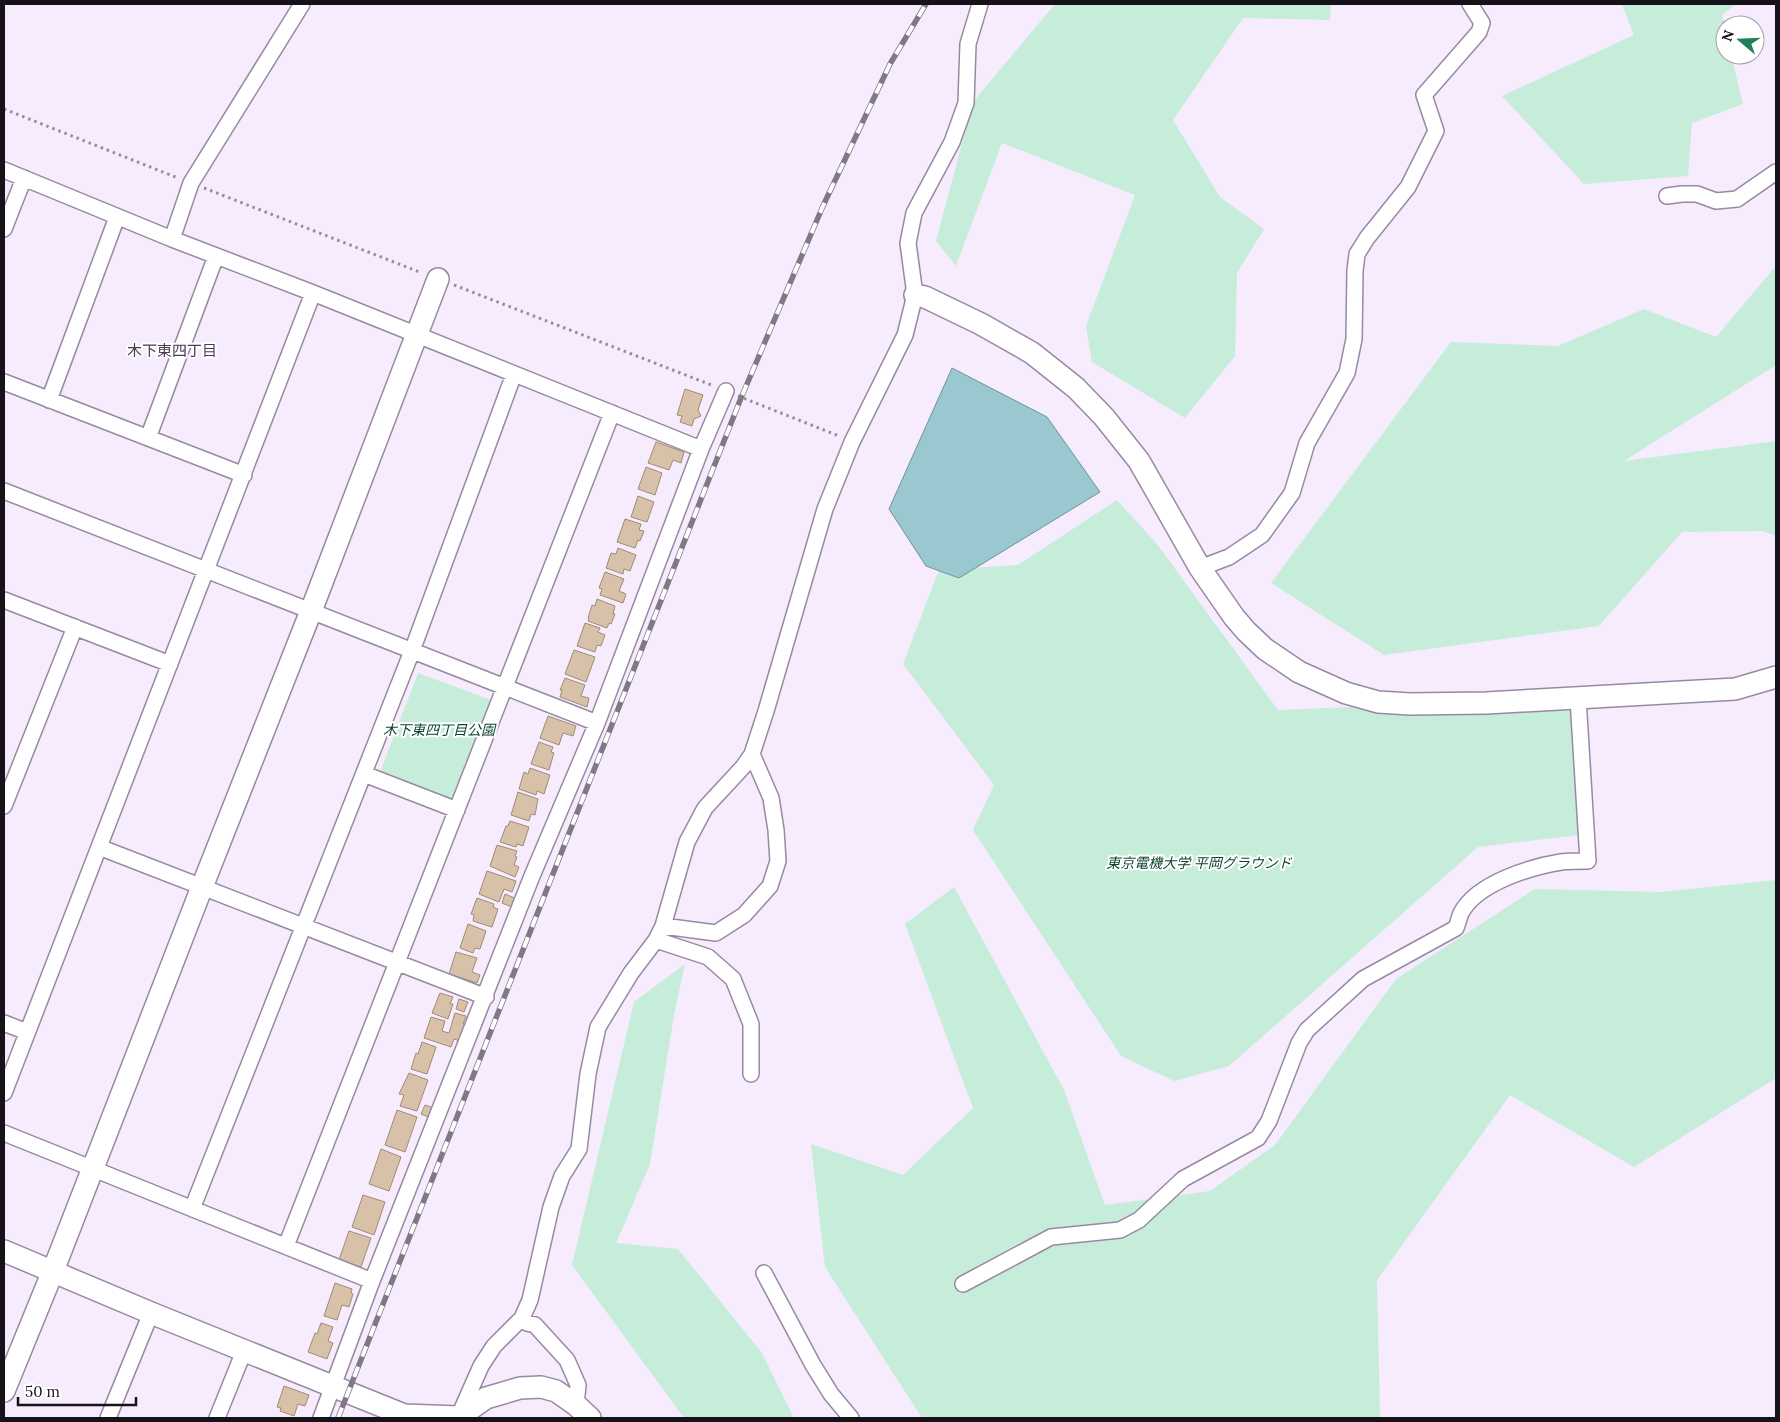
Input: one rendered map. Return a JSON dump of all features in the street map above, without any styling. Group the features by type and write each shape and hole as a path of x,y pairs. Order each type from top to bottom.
{"street":[{"path":"172,239 190,183 302,4"},
{"path":"458,1417 481,1366 494,1346 522,1318 530,1300 551,1207 562,1176 579,1149 588,1074 598,1027 631,973 656,940 663,926 687,842 705,808 752,754 825,509 852,442 905,335 915,295 908,243 914,213 952,142 966,103 968,44 980,4"},
{"path":"1200,568 1229,558 1262,535 1292,494 1307,443 1347,373 1354,339 1357,254 1367,238 1408,187 1436,131 1424,95 1479,32 1482,23 1470,4"},
{"path":"4,170 117,217 313,293 701,449"},
{"path":"1667,196 1697,194 1716,201 1737,199 1776,172"},
{"path":"4,229 24,178"},
{"path":"49,400 117,217"},
{"path":"148,438 216,256"},
{"path":"4,1391 53,1271 311,611 438,279"},
{"path":"4,1093 313,293"},
{"path":"915,295 925,296 1024,348 1076,388 1104,416 1139,461 1200,568 1234,617 1264,649 1298,672 1346,694 1378,702 1410,704 1486,703 1734,688 1776,677"},
{"path":"192,1209 412,651 514,374"},
{"path":"4,382 244,475"},
{"path":"321,1418 372,1281 486,997 532,876 597,723 701,449 726,390"},
{"path":"286,1246 612,413"},
{"path":"4,491 597,723"},
{"path":"4,600 170,664"},
{"path":"4,806 75,627"},
{"path":"963,1284 1051,1237 1120,1230 1139,1220 1183,1179 1258,1138 1269,1121 1299,1043 1307,1030 1363,979 1456,928 1462,912 1476,896 1501,879 1530,869 1562,862 1588,861 1578,698"},
{"path":"663,926 716,933 744,915 770,886 778,861 776,830 771,798 752,754"},
{"path":"364,774 456,810"},
{"path":"99,847 486,997"},
{"path":"656,940 708,957 733,979 751,1024 751,1074"},
{"path":"4,1023 27,1032"},
{"path":"4,1133 372,1281"},
{"path":"4,1251 150,1313 404,1415 458,1417 486,1398 520,1388 542,1387 556,1392 583,1412"},
{"path":"764,1273 831,1394 851,1418"},
{"path":"108,1418 150,1313"},
{"path":"522,1318 527,1323 535,1325 567,1360 578,1385 583,1412"},
{"path":"217,1418 244,1351"}],"green space":[{"path":"1055,4 1331,4 1330,20 1243,18 1173,120 1220,197 1264,229 1237,273 1235,356 1185,418 1092,362 1086,326 1135,195 1002,143 956,266 936,241 973,102"},
{"path":"1622,4 1736,4 1722,15 1715,15 1715,65 1733,65 1743,104 1692,123 1688,176 1584,184 1502,96 1634,35"},
{"path":"1776,266 1776,365 1624,461 1776,441 1776,536 1763,531 1682,532 1599,626 1384,655 1271,583 1451,342 1558,346 1644,309 1716,337"},
{"name":"東京電機大学 平岡グラウンド","path":"1117,500 1157,544 1278,710 1578,698 1587,834 1478,847 1229,1066 1174,1081 1121,1056 973,830 994,785 903,664 939,570 1018,565"},
{"name":"木下東四丁目公園","path":"418,673 494,701 452,806 379,775"},
{"path":"1776,880 1776,1078 1634,1167 1510,1095 1377,1280 1380,1418 922,1418 825,1267 811,1144 903,1175 973,1108 905,924 954,887 1064,1090 1105,1205 1210,1191 1275,1145 1396,979 1535,889 1661,892"},
{"path":"685,964 674,1015 650,1164 616,1243 678,1249 762,1353 794,1418 684,1418 572,1265 634,1002"}],"water":[{"path":"952,368 1047,417 1100,492 959,578 926,566 889,509"}],"building":[{"path":"685,389 703,395 698,410 701,416 694,419 692,426 680,422 682,416 677,415"},
{"path":"656,442 684,452 681,463 673,460 669,470 648,463"},
{"path":"646,467 662,473 655,495 638,489"},
{"path":"638,496 654,502 647,522 631,517"},
{"path":"625,519 641,524 639,530 644,531 635,548 617,542"},
{"path":"618,548 636,555 630,571 624,569 623,574 606,568 611,553 616,554"},
{"path":"605,572 624,579 619,591 626,594 623,603 600,595 602,589 599,588"},
{"path":"597,599 615,606 613,614 615,614 607,628 588,621 592,605 595,606"},
{"path":"585,623 600,628 598,632 605,635 601,646 597,645 595,652 577,646"},
{"path":"574,650 595,657 586,682 565,674"},
{"path":"565,678 585,685 581,696 589,698 587,707 560,697 562,690 560,690"},
{"path":"548,716 576,726 573,736 563,733 559,745 540,738"},
{"path":"539,742 553,747 551,752 554,753 549,770 531,764"},
{"path":"530,768 550,775 544,794 537,791 536,795 519,789 524,772 528,774"},
{"path":"518,792 538,799 535,815 531,814 529,821 511,815"},
{"path":"510,821 529,827 523,846 517,844 516,847 500,842"},
{"path":"497,845 517,851 514,865 519,867 515,877 490,866"},
{"path":"487,871 516,881 512,892 504,889 499,902 479,894"},
{"path":"505,894 517,899 514,908 502,903"},
{"path":"477,898 494,904 493,907 498,909 492,927 473,921 474,915 471,914"},
{"path":"468,924 486,931 480,949 475,948 473,953 460,948"},
{"path":"456,952 477,958 472,972 480,975 477,983 449,974"},
{"path":"440,993 453,997 450,1004 453,1004 448,1019 432,1013"},
{"path":"459,999 468,1002 464,1012 456,1009"},
{"path":"455,1013 466,1016 463,1024 466,1025 460,1041 454,1039 451,1047 424,1038 431,1017 445,1021 442,1031 449,1033"},
{"path":"422,1042 436,1047 427,1074 411,1069"},
{"path":"409,1073 428,1080 417,1111 400,1106 404,1095 399,1094"},
{"path":"425,1105 434,1108 431,1118 421,1114"},
{"path":"397,1110 417,1117 405,1152 385,1145"},
{"path":"381,1149 401,1157 389,1191 369,1184"},
{"path":"363,1195 385,1202 374,1235 352,1227"},
{"path":"349,1231 371,1238 361,1267 339,1260"},
{"path":"335,1283 352,1289 351,1293 353,1294 349,1307 342,1305 337,1320 324,1316"},
{"path":"321,1323 333,1327 328,1341 333,1343 327,1359 308,1352"},
{"path":"284,1386 309,1395 305,1406 298,1404 294,1416 280,1411 281,1408 277,1407"}],"railway":[{"path":"338,1418 741,398 823,206 890,64 926,4"}],"district":[{"name":"木下東四丁目","path":"172,351"}]}
